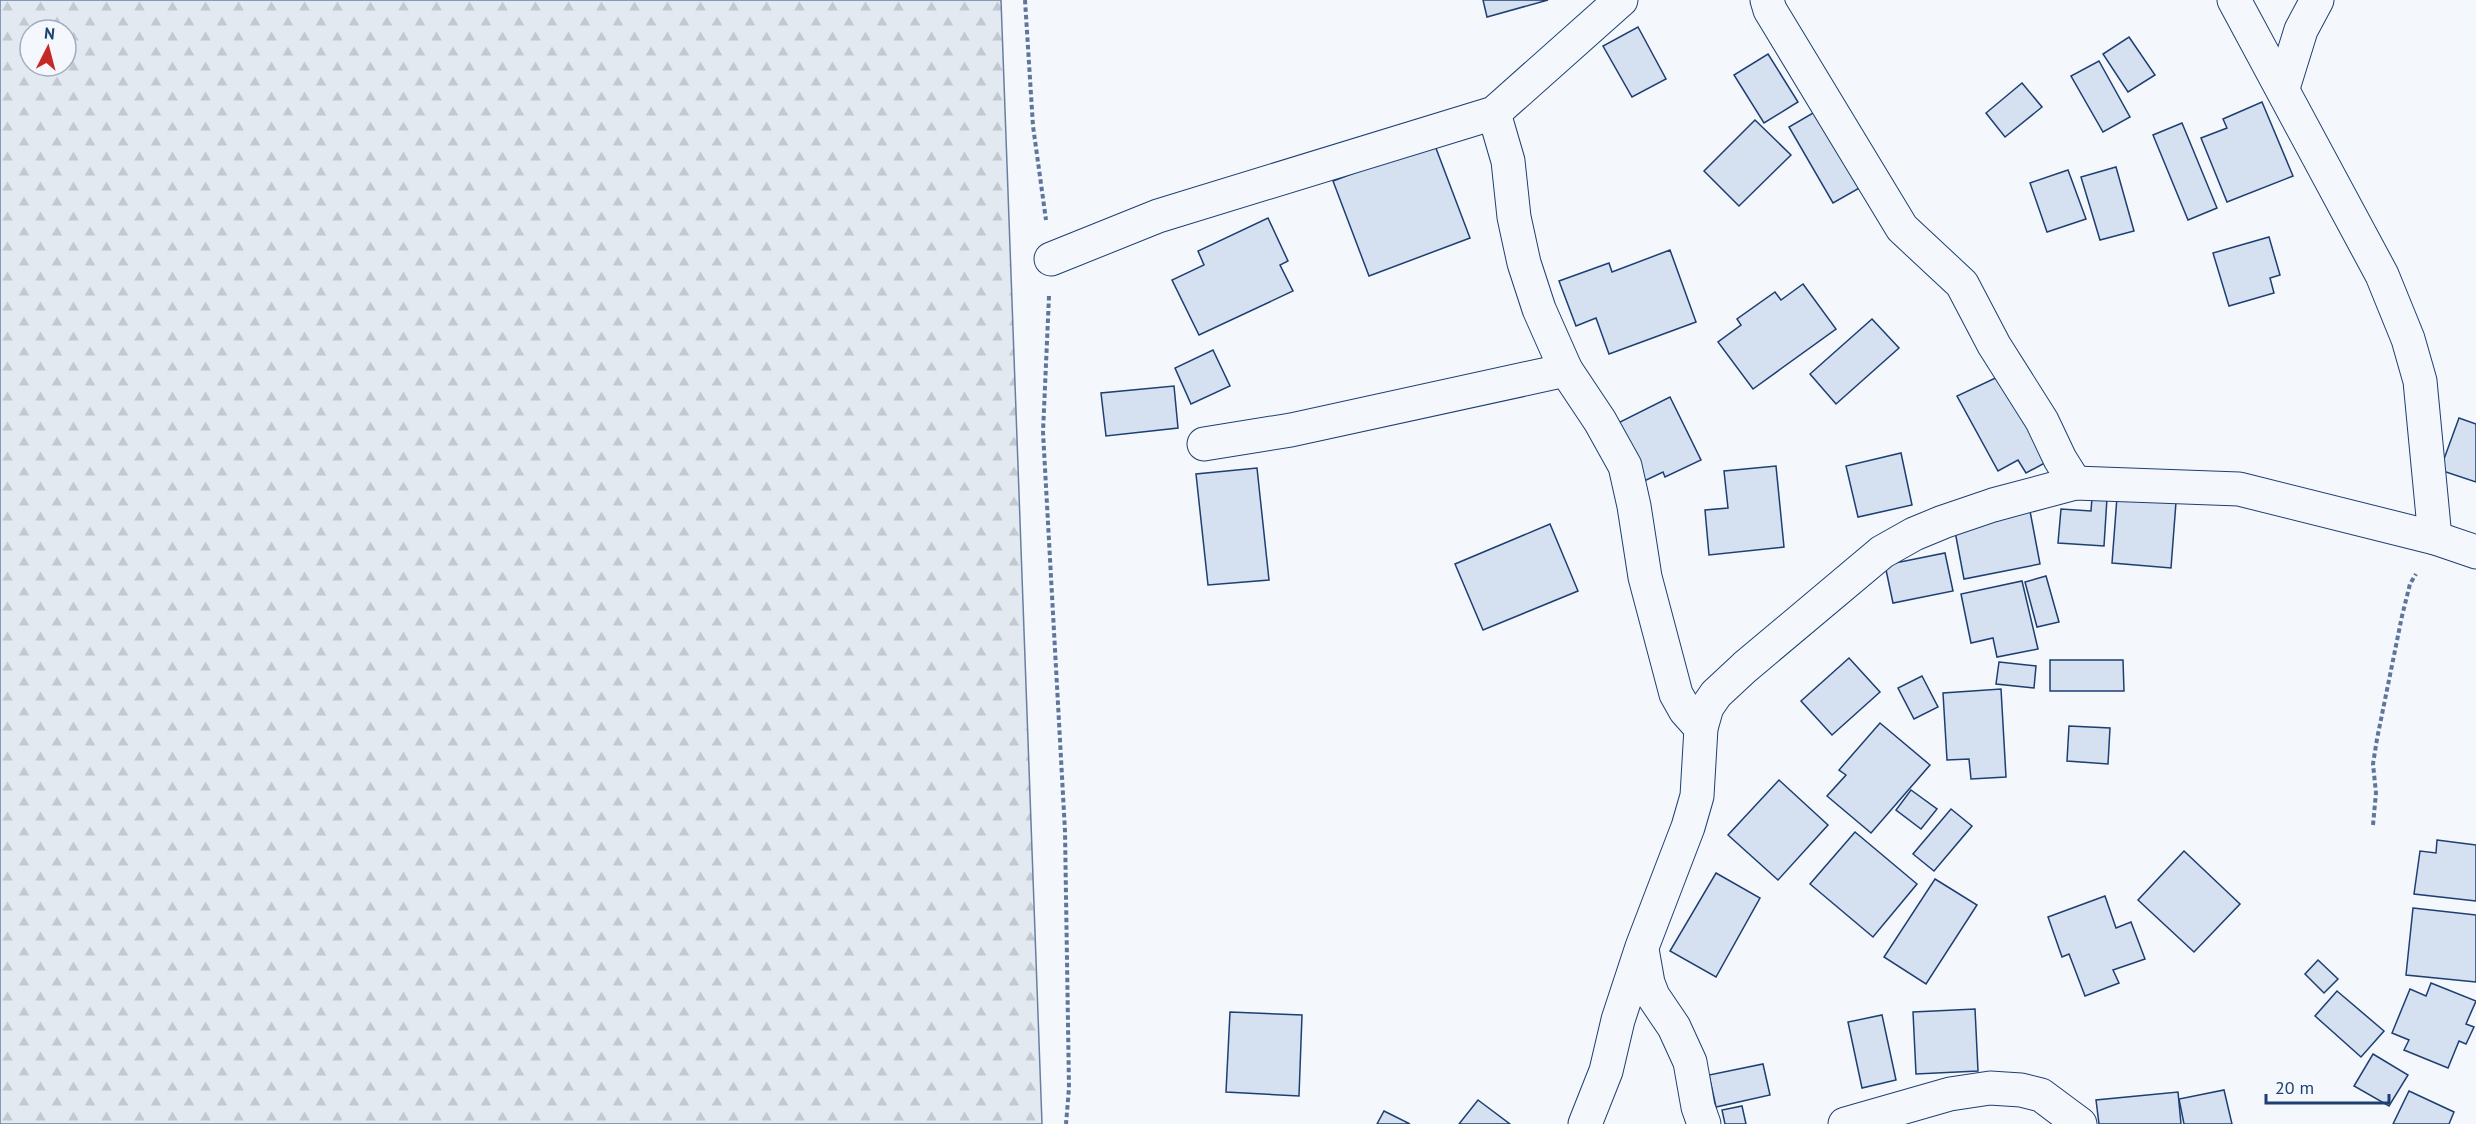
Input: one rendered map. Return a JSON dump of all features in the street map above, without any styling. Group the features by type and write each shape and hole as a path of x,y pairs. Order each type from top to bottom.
{"street":[{"path":"1051,259 1158,216 1494,113 1621,0"},
{"path":"1767,0 1770,10 1902,228 1962,284 1994,345 2042,421 2060,459 2075,483"},
{"path":"2234,0 2382,275 2408,339 2420,381 2435,538"},
{"path":"2283,88 2301,30 2317,0"},
{"path":"1494,113 1508,161 1514,217 1524,262 1539,309 1566,370 1600,421 1625,466 1645,577 1676,694 1685,710 1701,728"},
{"path":"1204,444 1291,430 1566,370"},
{"path":"1585,1124 1606,1071 1618,1020 1642,947 1685,837 1697,796 1701,728 1707,707 1716,694 1882,552 1914,534 1943,522 2075,483 2239,489 2435,538 2476,552"},
{"path":"1642,947 1648,983 1653,996 1674,1027 1690,1062 1698,1107 1704,1124"},
{"path":"1845,1124 1950,1094 1990,1088 2021,1090 2041,1095 2080,1124"}],"path":[{"path":"1025,0 1033,126 1051,259 1043,432 1065,831 1069,1088 1066,1124"},
{"path":"2373,825 2376,793 2373,764 2390,666 2410,584 2428,555 2435,538"}],"green space":[{"path":"0,0 1001,0 1042,1124 0,1124"}],"building":[{"path":"1483,0 1548,0 1487,17"},
{"path":"1638,27 1666,79 1632,97 1603,46"},
{"path":"2129,37 2155,75 2128,92 2103,54"},
{"path":"1768,54 1798,102 1764,123 1734,75"},
{"path":"2099,61 2130,117 2103,132 2071,76"},
{"path":"2022,83 2042,107 2005,137 1986,113"},
{"path":"2262,102 2293,176 2227,202 2201,138 2227,128 2223,119"},
{"path":"1825,106 1870,182 1833,203 1789,127"},
{"path":"1755,120 1791,155 1739,206 1704,171"},
{"path":"2182,123 2217,208 2188,220 2153,135"},
{"path":"1434,143 1470,238 1369,276 1333,181"},
{"path":"2116,167 2134,231 2100,240 2081,177"},
{"path":"2068,170 2086,219 2047,232 2030,183"},
{"path":"1268,218 1288,261 1280,265 1293,291 1199,335 1172,280 1204,265 1198,251"},
{"path":"2269,237 2280,275 2270,278 2274,293 2229,306 2213,253"},
{"path":"1670,250 1696,322 1609,354 1596,318 1576,326 1559,281 1609,263 1612,272"},
{"path":"1803,284 1836,329 1753,389 1718,342 1741,325 1737,319 1775,292 1781,300"},
{"path":"1872,319 1899,348 1836,404 1810,374"},
{"path":"1213,350 1230,386 1191,404 1175,368"},
{"path":"2004,374 2054,458 2026,473 2018,460 1998,471 1957,396"},
{"path":"1174,386 1178,428 1106,436 1101,393"},
{"path":"1670,397 1701,460 1665,477 1663,472 1640,483 1612,426"},
{"path":"2459,418 2476,424 2476,482 2440,470"},
{"path":"1901,453 1912,505 1858,517 1846,466"},
{"path":"1776,466 1784,547 1709,555 1705,510 1728,508 1724,471"},
{"path":"1257,468 1269,580 1208,585 1196,474"},
{"path":"2117,497 2176,502 2171,568 2112,563"},
{"path":"2092,498 2107,498 2104,546 2058,543 2061,509 2091,511"},
{"path":"2030,511 2040,564 1964,579 1954,526"},
{"path":"1550,524 1578,591 1483,630 1455,564"},
{"path":"1945,553 1953,591 1893,603 1885,565"},
{"path":"2046,576 2059,622 2037,627 2025,582"},
{"path":"2022,581 2038,649 1997,657 1993,638 1971,643 1961,594"},
{"path":"1849,658 1880,692 1832,735 1801,701"},
{"path":"2050,660 2123,660 2124,691 2050,691"},
{"path":"1999,662 2036,666 2034,688 1996,684"},
{"path":"1922,676 1938,707 1914,719 1898,688"},
{"path":"2001,689 2006,777 1971,779 1969,759 1947,760 1943,693"},
{"path":"1880,723 1930,765 1871,833 1827,796 1846,775 1839,770"},
{"path":"2069,726 2110,728 2108,764 2067,761"},
{"path":"1779,780 1828,825 1778,880 1728,835"},
{"path":"1911,790 1937,809 1921,829 1896,810"},
{"path":"1951,809 1972,826 1934,871 1913,854"},
{"path":"1855,832 1917,884 1873,937 1810,884"},
{"path":"2437,840 2476,845 2476,901 2414,894 2420,851 2436,853"},
{"path":"2184,851 2240,904 2194,952 2138,900"},
{"path":"1716,873 1760,898 1716,977 1670,951"},
{"path":"1935,879 1977,905 1926,984 1884,957"},
{"path":"2105,896 2116,928 2131,922 2145,959 2113,970 2119,983 2085,996 2069,954 2062,957 2048,917"},
{"path":"2413,908 2476,915 2476,982 2406,975"},
{"path":"2318,960 2338,979 2324,993 2305,974"},
{"path":"2431,983 2476,1001 2466,1024 2474,1027 2466,1044 2459,1041 2448,1068 2404,1050 2409,1040 2392,1033 2410,989 2426,996"},
{"path":"2337,991 2384,1031 2361,1057 2315,1016"},
{"path":"1975,1009 1978,1071 1916,1074 1913,1012"},
{"path":"1230,1012 1302,1015 1299,1096 1226,1092"},
{"path":"1882,1015 1896,1080 1862,1088 1848,1022"},
{"path":"2373,1054 2408,1075 2389,1106 2354,1086"},
{"path":"1763,1064 1770,1095 1716,1107 1709,1075"},
{"path":"2224,1090 2232,1124 2184,1124 2179,1099"},
{"path":"2409,1091 2454,1112 2449,1124 2393,1124"},
{"path":"2178,1092 2181,1124 2099,1124 2096,1100"},
{"path":"1478,1100 1510,1124 1459,1124"},
{"path":"1742,1106 1746,1124 1725,1124 1722,1110"},
{"path":"1384,1111 1410,1124 1377,1124"}]}
